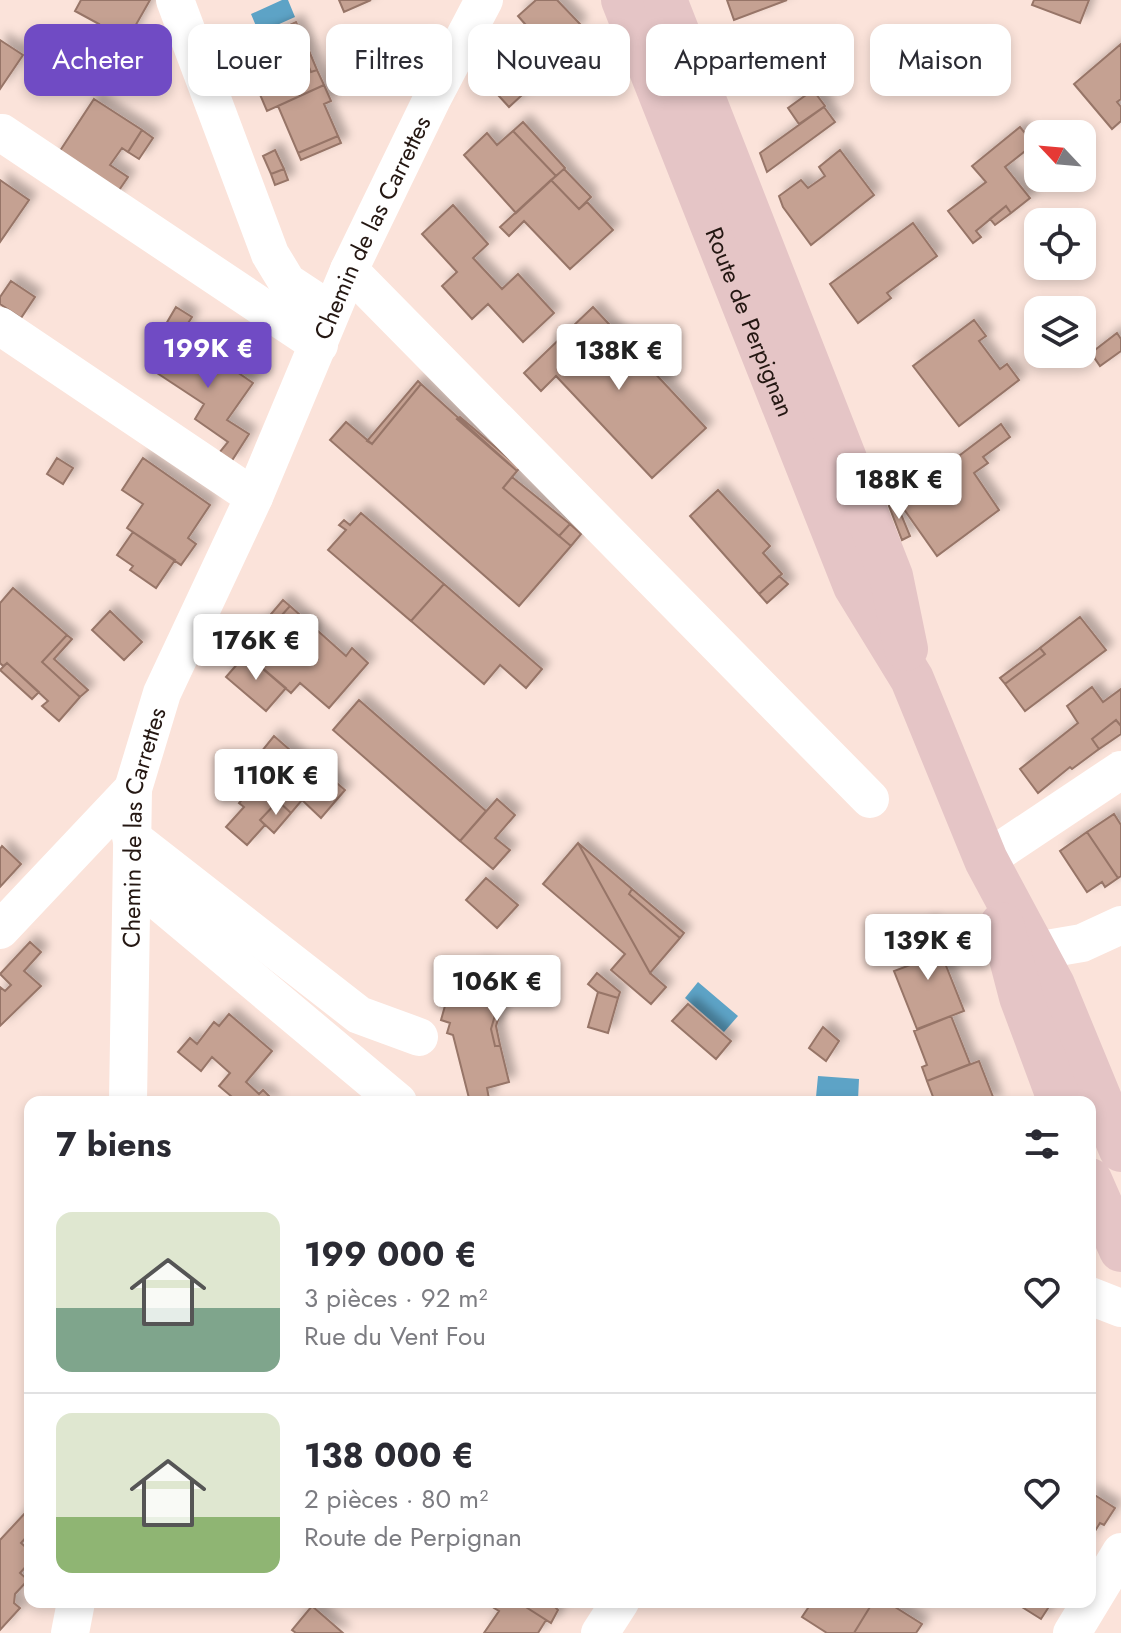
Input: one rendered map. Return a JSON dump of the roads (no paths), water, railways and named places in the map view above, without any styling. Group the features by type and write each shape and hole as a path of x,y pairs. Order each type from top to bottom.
{"main road":[{"name":"Route de Perpignan","path":"623,0 855,586 912,679 986,860 1053,985 1120,1151"},
{"name":"Route de Perpignan","path":"667,9 891,576 912,679"},
{"name":"Route de Perpignan","path":"986,860 1021,997 1058,1096"},
{"path":"1096,1195 1111,1233"}],"street":[{"path":"175,0 270,254 287,282 325,328"},
{"name":"Chemin de las Carrettes","path":"128,1096 133,789 162,693 254,497 349,270 484,0"},
{"path":"2,133 325,328"},
{"path":"349,270 870,799"},
{"path":"0,326 254,497"},
{"path":"986,860 1121,770"},
{"path":"0,930 133,789"},
{"path":"131,837 359,1015 419,1037"},
{"path":"133,880 391,1096"},
{"path":"1035,951 1082,943 1121,925"},
{"path":"1096,1298 1121,1308"},
{"path":"1096,1593 1121,1552"},
{"path":"70,1633 75,1608"},
{"path":"600,1633 616,1608"},
{"path":"1072,1633 1087,1608"}],"water":[{"path":"288,0 295,17 279,24 255,24 251,14"},
{"path":"698,982 738,1016 724,1032 685,998"},
{"path":"818,1076 859,1079 858,1096 816,1096"}]}
